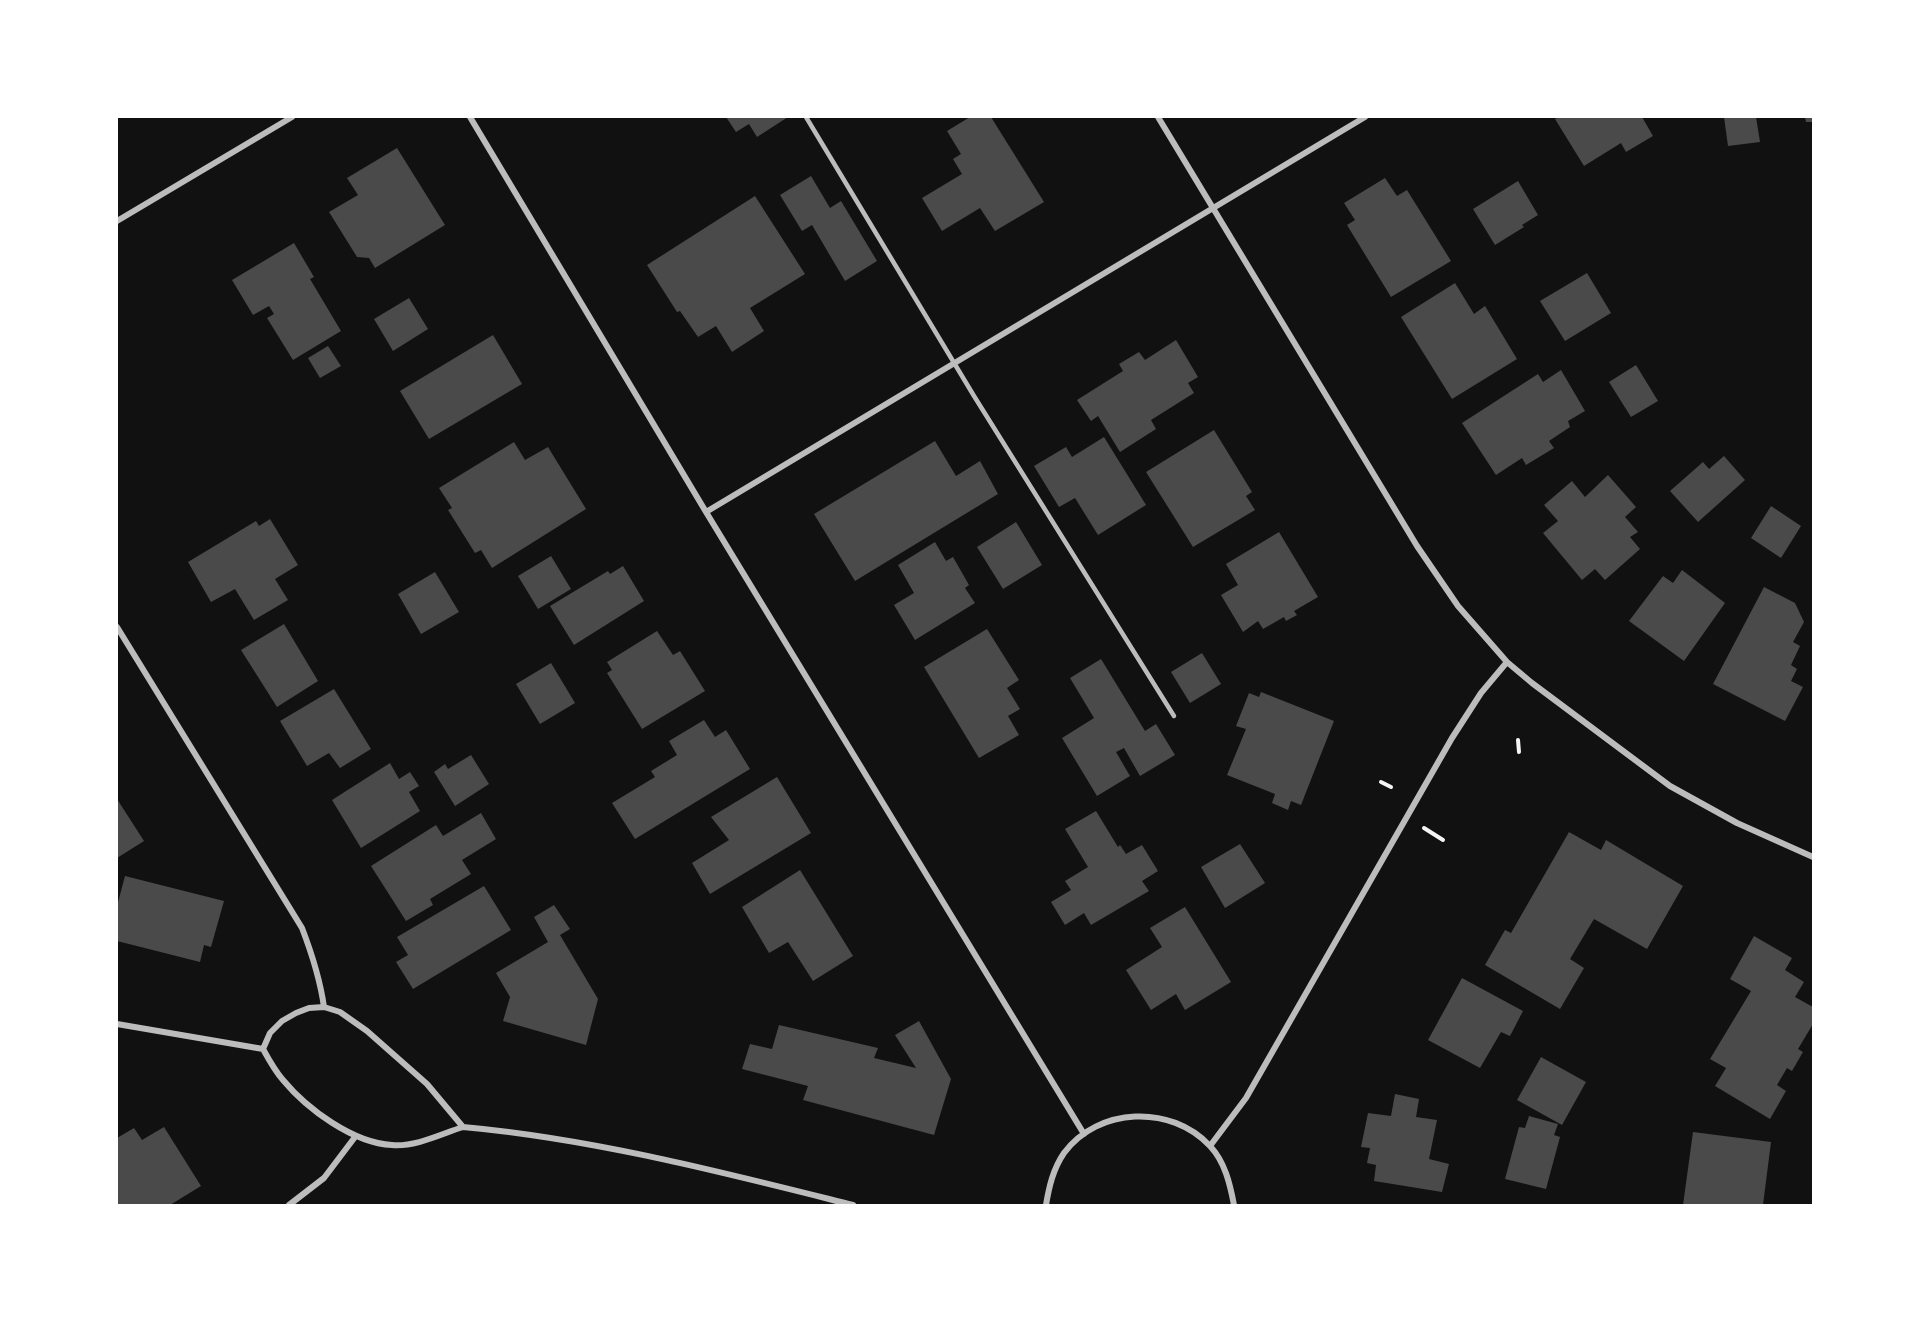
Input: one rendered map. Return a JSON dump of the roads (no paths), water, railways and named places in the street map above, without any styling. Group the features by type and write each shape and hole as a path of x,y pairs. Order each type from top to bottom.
{"street":[{"path":"117,221 292,117"},
{"path":"470,117 706,512 1084,1134"},
{"path":"1158,117 1417,546 1458,606 1507,662 1670,786 1737,823 1813,857"},
{"path":"706,512 1365,117"},
{"path":"117,627 302,928 312,955 324,1007"},
{"path":"1210,1146 1246,1098 1452,738 1481,693 1507,662"},
{"path":"263,1049 270,1033 282,1021 309,1008 324,1007 340,1012 367,1031 427,1084 463,1126"},
{"path":"117,1024 263,1049 282,1080 299,1097 355,1137 392,1145 416,1142 463,1126 522,1132 714,1171 853,1205"},
{"path":"1046,1205 1051,1178 1064,1153 1084,1134 1104,1123 1125,1116 1156,1117 1186,1127 1210,1146 1228,1175 1234,1205"},
{"path":"290,1205 324,1178 355,1137"}],"lane":[{"path":"806,117 954,363 1174,716"}]}
